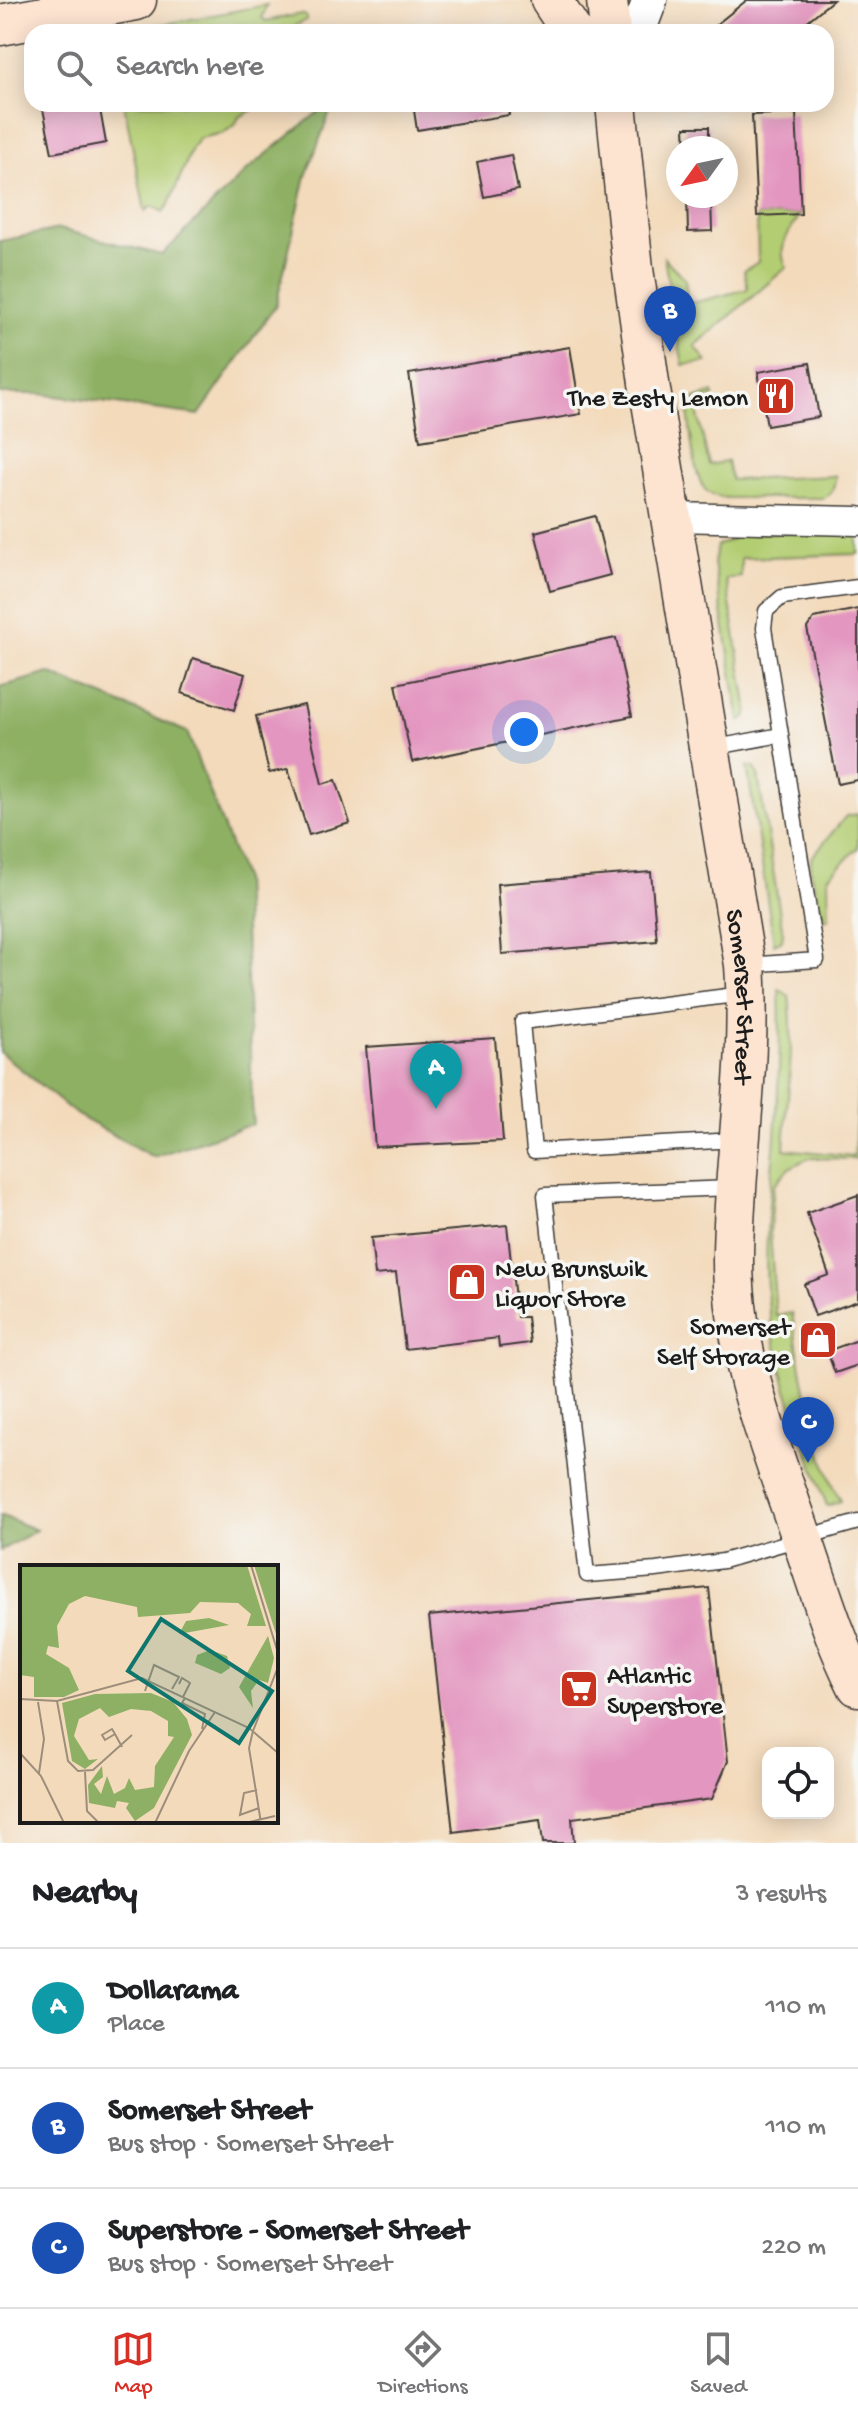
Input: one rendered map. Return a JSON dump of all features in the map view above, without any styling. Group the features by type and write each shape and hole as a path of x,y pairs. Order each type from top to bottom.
{"main road":[{"path":"0,25 136,0"},
{"path":"551,0 567,24"},
{"path":"607,0 609,24"},
{"name":"Somerset Street","path":"617,112 633,269 746,979 747,1057 736,1188 734,1298 742,1343 802,1538 831,1625 858,1686"}],"street":[{"path":"641,24 650,0"},
{"path":"672,517 858,521"}],"lane":[{"path":"740,1139 534,1151 522,1022 746,979 817,960 764,628 766,611 782,597 858,587"},
{"path":"711,748 781,735"},
{"path":"736,1188 545,1195 587,1575 723,1561 858,1522"}],"green space":[{"path":"267,5 262,18 266,21 301,14 306,16 306,20 299,24 165,24"},
{"path":"126,112 248,112 223,133 200,138 193,146 163,212 152,206 145,211"},
{"path":"318,112 330,112 306,176 276,305 199,415 40,394 0,394 0,241 59,229 162,255 246,171"},
{"path":"801,214 783,246 787,267 695,346 707,362 683,365 664,258 685,279 688,304 748,289 744,271 758,262 757,216"},
{"path":"713,393 714,397 695,401 709,465 727,461 731,480 836,476 832,492 824,498 727,498 709,493 697,471 687,401"},
{"path":"734,533 858,533 858,554 741,558 741,577 726,579 748,711 740,721 714,563 717,546 733,539"},
{"path":"49,673 187,732 243,878 253,1124 153,1157 77,1115 0,1052 0,687"},
{"path":"747,766 755,768 758,775 783,933 782,940 774,944"},
{"path":"858,814 858,848 828,877 829,917 825,920 811,875 811,858 846,816"},
{"path":"779,989 789,996 791,1015 784,1149 854,1156 858,1084 858,1159 809,1158 789,1168 774,1185 770,1232 776,1316 792,1313 815,1434 841,1501 827,1506 782,1371 767,1288 767,1231 779,1081"},
{"path":"0,1515 36,1530 0,1551"}],"building":[{"path":"747,0 833,0 804,24 717,24"},
{"path":"44,112 100,112 106,143 52,153"},
{"path":"414,112 509,112 509,115 417,130"},
{"path":"796,113 801,214 757,216 752,115"},
{"path":"685,127 709,127 709,136 685,136"},
{"path":"511,155 518,190 484,197 477,162"},
{"path":"687,208 711,208 712,231 688,232"},
{"path":"570,347 581,414 420,441 409,374"},
{"path":"810,363 819,417 767,426 758,372"},
{"path":"595,516 610,575 550,591 535,532"},
{"path":"858,609 858,780 838,784 807,628 814,618"},
{"path":"616,638 632,716 412,762 396,684"},
{"path":"193,658 245,674 234,710 182,693"},
{"path":"304,705 322,784 336,780 350,823 309,835 288,769 269,773 256,716"},
{"path":"651,872 657,941 502,954 497,884"},
{"path":"495,1038 503,1141 375,1147 366,1047"},
{"path":"858,1195 858,1301 815,1316 804,1284 829,1275 807,1213"},
{"path":"507,1225 517,1317 527,1317 530,1343 499,1347 498,1338 405,1349 396,1273 375,1275 371,1238"},
{"path":"858,1340 858,1365 835,1373 827,1351"},
{"name":"Atlantic Superstore","path":"709,1588 728,1761 712,1799 572,1818 574,1843 543,1843 540,1820 453,1832 429,1616"}],"place":[{"name":"Somerset Street","path":"670,352"},
{"name":"The Zesty Lemon","path":"776,396"},
{"name":"Dollarama","path":"436,1109"},
{"name":"New Brunswik Liquor Store","path":"467,1282"},
{"name":"Somerset Self Storage","path":"818,1340"},
{"name":"Superstore - Somerset Street","path":"808,1463"},
{"name":"Atlantic Superstore","path":"579,1689"}]}
